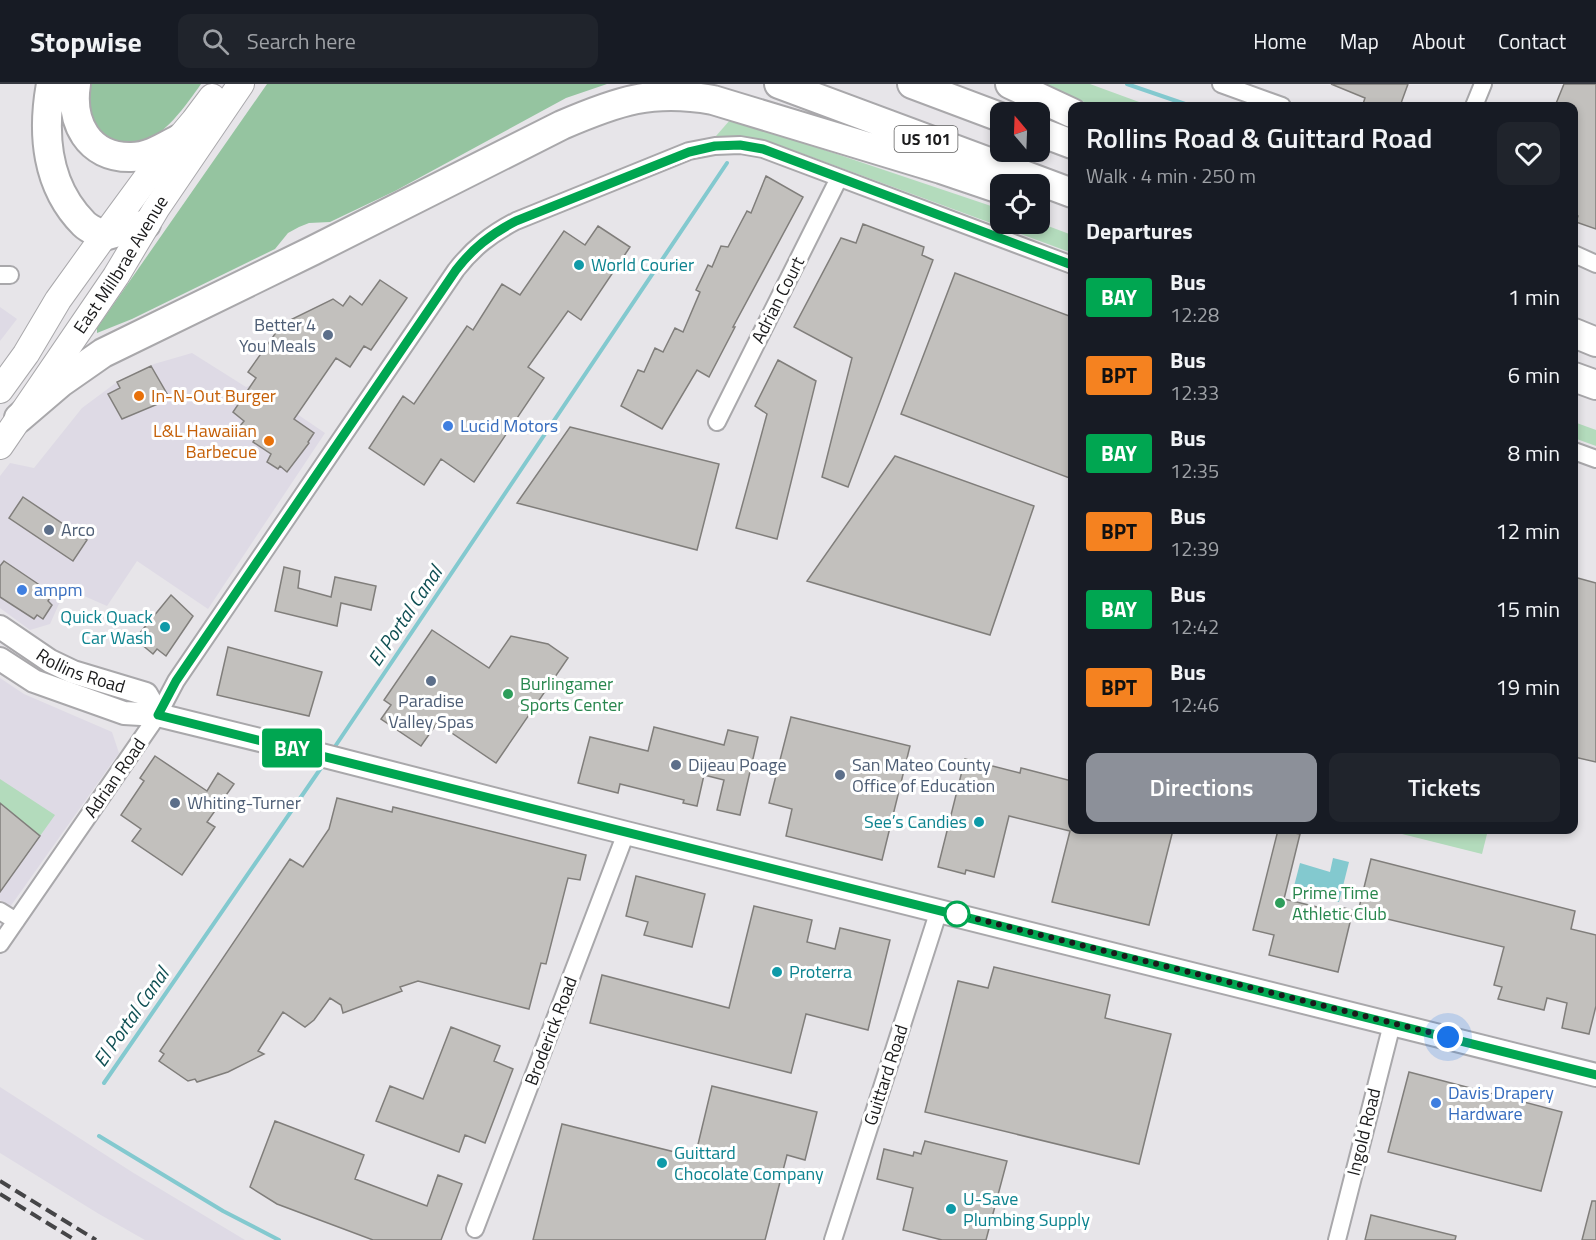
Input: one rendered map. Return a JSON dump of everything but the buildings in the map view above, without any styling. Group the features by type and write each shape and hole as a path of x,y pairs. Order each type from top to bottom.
{"highway":[{"path":"51,84 45,125 51,168 71,208 85,226 104,236 146,224"},
{"path":"76,84 73,99 75,118 82,133 103,151 111,155 131,157 150,154 179,140"},
{"name":"US 101","path":"780,84 1068,192"},
{"name":"US 101","path":"912,84 990,113"},
{"path":"1010,84 1068,111"},
{"path":"20,418 60,383 103,353 562,125 625,101 654,96 684,95 713,100 990,186"},
{"path":"1050,136 1068,142"},
{"path":"1050,203 1068,208"},
{"path":"1578,335 1596,342"},
{"path":"1578,378 1596,385"}],"main road":[{"name":"East Millbrae Avenue","path":"0,446 116,276 214,109 220,84"},
{"name":"East Millbrae Avenue","path":"0,390 26,354 58,300 151,172 179,140 241,84"},
{"name":"Rollins Road","path":"0,627 50,661 73,672 146,694 158,715"},
{"name":"Rollins Road","path":"0,659 34,681 124,713 158,715 1596,1075"}],"street":[{"path":"1221,84 1271,102"},
{"path":"1476,102 1483,84"},
{"name":"Adrian Road","path":"0,944 158,715 176,681 456,270 473,249 494,233 516,221 661,161 715,146 740,145 763,149 1068,264"},
{"name":"Adrian Court","path":"717,422 839,178"},
{"path":"1578,256 1596,264"},
{"path":"1578,452 1596,459"},
{"name":"Broderick Road","path":"475,1229 626,833"},
{"name":"Guittard Road","path":"833,1240 939,910"},
{"path":"0,911 16,921"},
{"name":"Ingold Road","path":"1336,1240 1392,1024"}],"shaded area":[{"path":"0,307 17,319 0,341"},
{"path":"192,353 246,387 253,384 325,433 208,609 137,561 107,606 66,588 50,624 30,630 0,608 0,476 10,463 34,468 82,408 117,382 154,364"},
{"path":"0,678 24,694 112,732 119,753 10,907 0,900"},
{"path":"0,1087 132,1172 245,1240 145,1240 0,1153"}],"green space":[{"path":"82,84 201,84 181,110 156,135 137,144 119,144 100,140 80,94"},
{"path":"267,84 607,84 566,98 395,191 330,222 309,223 299,227 288,233 275,249 132,319 97,333 97,328"},
{"path":"1041,84 1090,84 1139,102 1084,102"},
{"path":"730,120 786,137 990,206 990,223 779,145 750,137 716,136"},
{"path":"1050,227 1068,234 1068,252 1020,234 1050,234"},
{"path":"1578,423 1596,430 1596,446 1578,439"},
{"path":"0,779 55,815 40,836 0,803"},
{"path":"1402,834 1487,834 1482,854"}],"water":[{"path":"1333,858 1349,862 1339,902 1292,894 1300,863 1330,872"}],"waterway":[{"path":"1127,84 1179,102"},
{"name":"El Portal Canal","path":"332,751 727,163"},
{"name":"El Portal Canal","path":"104,1083 323,765"},
{"path":"99,1136 223,1211 279,1240"}],"railway":[{"path":"0,1181 96,1240"},
{"path":"0,1194 75,1240"}],"bus line":[{"name":"BAY","path":"1068,264 763,149 740,145 715,146 675,156 516,221 494,233 473,249 456,270 176,681 158,715 1596,1075"}],"place":[{"name":"World Courier","path":"579,265"},
{"name":"Better 4 You Meals","path":"328,335"},
{"name":"In-N-Out Burger","path":"139,396"},
{"name":"Lucid Motors","path":"448,426"},
{"name":"L&L Hawaiian Barbecue","path":"269,441"},
{"name":"Arco","path":"49,530"},
{"name":"ampm","path":"22,590"},
{"name":"Quick Quack Car Wash","path":"165,627"},
{"name":"Paradise Valley Spas","path":"431,681"},
{"name":"Burlingamer Sports Center","path":"508,694"},
{"name":"Dijeau Poage","path":"676,765"},
{"name":"San Mateo County Office of Education","path":"840,775"},
{"name":"Whiting-Turner","path":"175,803"},
{"name":"See’s Candies","path":"979,822"},
{"name":"Prime Time Athletic Club","path":"1280,903"},
{"name":"Proterra","path":"777,972"},
{"name":"Davis Drapery Hardware","path":"1436,1103"},
{"name":"Guittard Chocolate Company","path":"662,1163"},
{"name":"U-Save Plumbing Supply","path":"951,1209"}],"route":[{"path":"957,914 1448,1037"}]}
